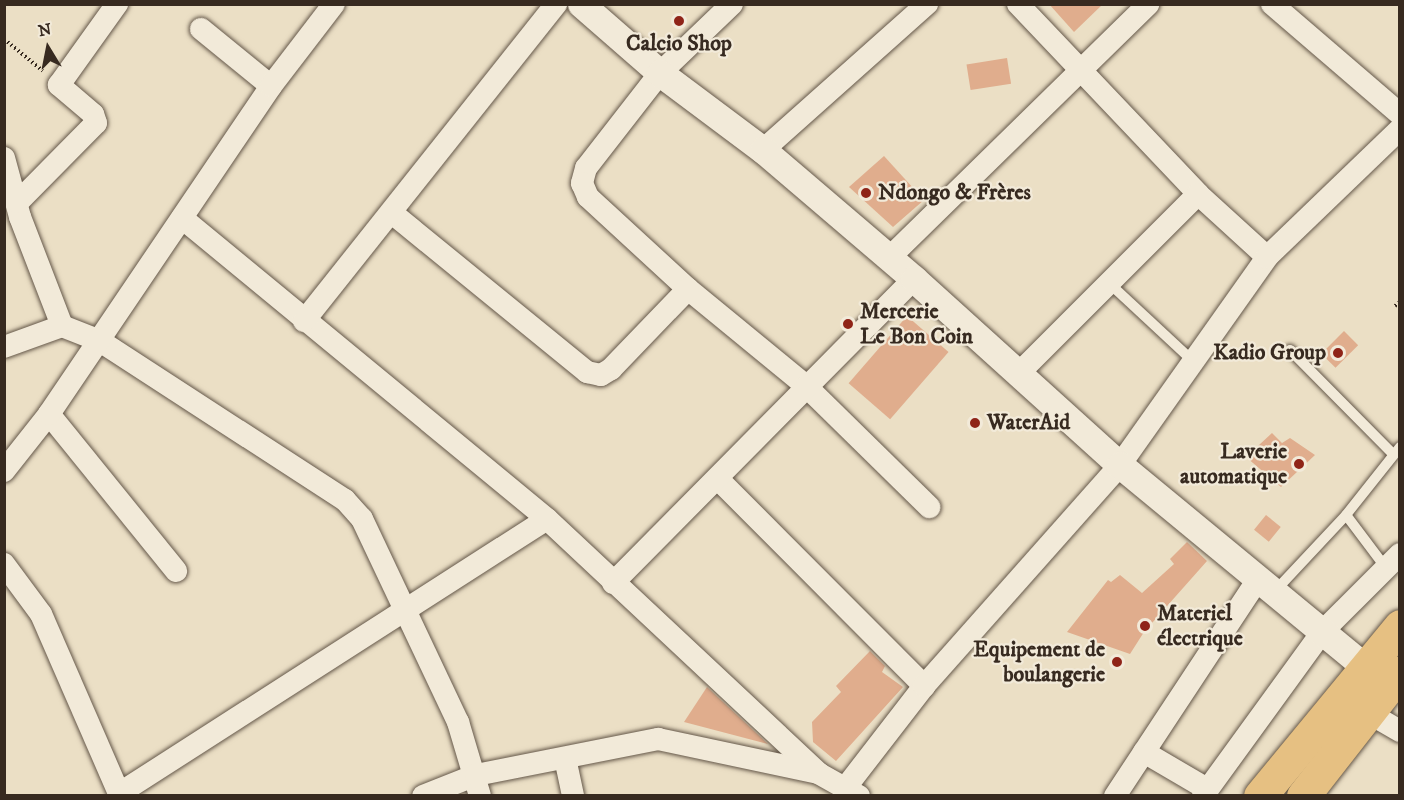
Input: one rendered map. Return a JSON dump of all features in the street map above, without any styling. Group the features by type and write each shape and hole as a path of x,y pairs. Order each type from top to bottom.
{"highway":[{"path":"1260,795 1400,626"},
{"path":"1303,795 1400,672"}],"street":[{"path":"14,214 96,123 93,114 59,85 117,4"},
{"path":"4,471 50,414 271,86 334,4"},
{"path":"304,321 556,4"},
{"path":"581,4 660,73 763,150 914,279 1120,465 1365,667"},
{"path":"732,4 660,73 586,168 582,183 588,197 688,289 806,386 929,507"},
{"path":"763,150 927,4"},
{"path":"1018,4 1198,194 1267,257"},
{"path":"889,258 1148,4"},
{"path":"1272,4 1400,114"},
{"path":"201,29 271,86"},
{"path":"423,795 478,785 565,758 658,739 818,773 853,791 924,686 1120,465 1192,360 1267,257 1400,129"},
{"path":"4,158 14,214 62,326"},
{"path":"1019,373 1198,194"},
{"path":"392,213 586,372 601,375 611,369 688,289"},
{"path":"182,218 304,321 547,519 818,773"},
{"path":"613,583 719,480 806,386 914,279"},
{"path":"4,347 62,326 100,341 345,500 362,519 403,614 458,722 478,785"},
{"path":"50,414 176,571"},
{"path":"719,480 924,686"},
{"path":"4,564 41,614 120,794 403,614 547,519"},
{"path":"1144,752 1205,792 1322,632 1393,561"},
{"path":"1115,795 1266,585"},
{"path":"1367,712 1400,731"},
{"path":"565,758 573,795"}],"lane":[{"path":"1109,283 1192,360"},
{"path":"1266,585 1346,515 1396,450 1290,350"},
{"path":"1346,515 1393,561"}],"path":[{"path":"4,39 59,85"}],"building":[{"path":"1049,4 1103,4 1074,32"},
{"path":"1007,58 1011,84 971,90 967,64"},
{"path":"884,156 924,200 893,227 849,187"},
{"path":"907,316 949,352 890,419 849,383"},
{"path":"1344,331 1358,345 1336,368 1321,354"},
{"path":"1272,433 1282,443 1290,438 1315,455 1281,487 1246,457"},
{"path":"1266,515 1281,527 1269,542 1254,530"},
{"path":"1187,542 1207,561 1144,632 1130,654 1067,632 1108,580 1111,582 1120,575 1142,593 1174,564 1170,559"},
{"path":"870,651 885,666 882,672 903,687 836,761 813,742 812,722 841,692 836,686"},
{"path":"707,687 768,744 684,722"}],"place":[{"name":"Calcio Shop","path":"679,21"},
{"name":"Ndongo & Frères","path":"866,193"},
{"name":"Mercerie Le Bon Coin","path":"848,324"},
{"name":"Kadio Group","path":"1338,353"},
{"name":"WaterAid","path":"975,423"},
{"name":"Laverie automatique","path":"1299,464"},
{"name":"Materiel électrique","path":"1145,626"},
{"name":"Equipement de boulangerie","path":"1117,662"}]}
